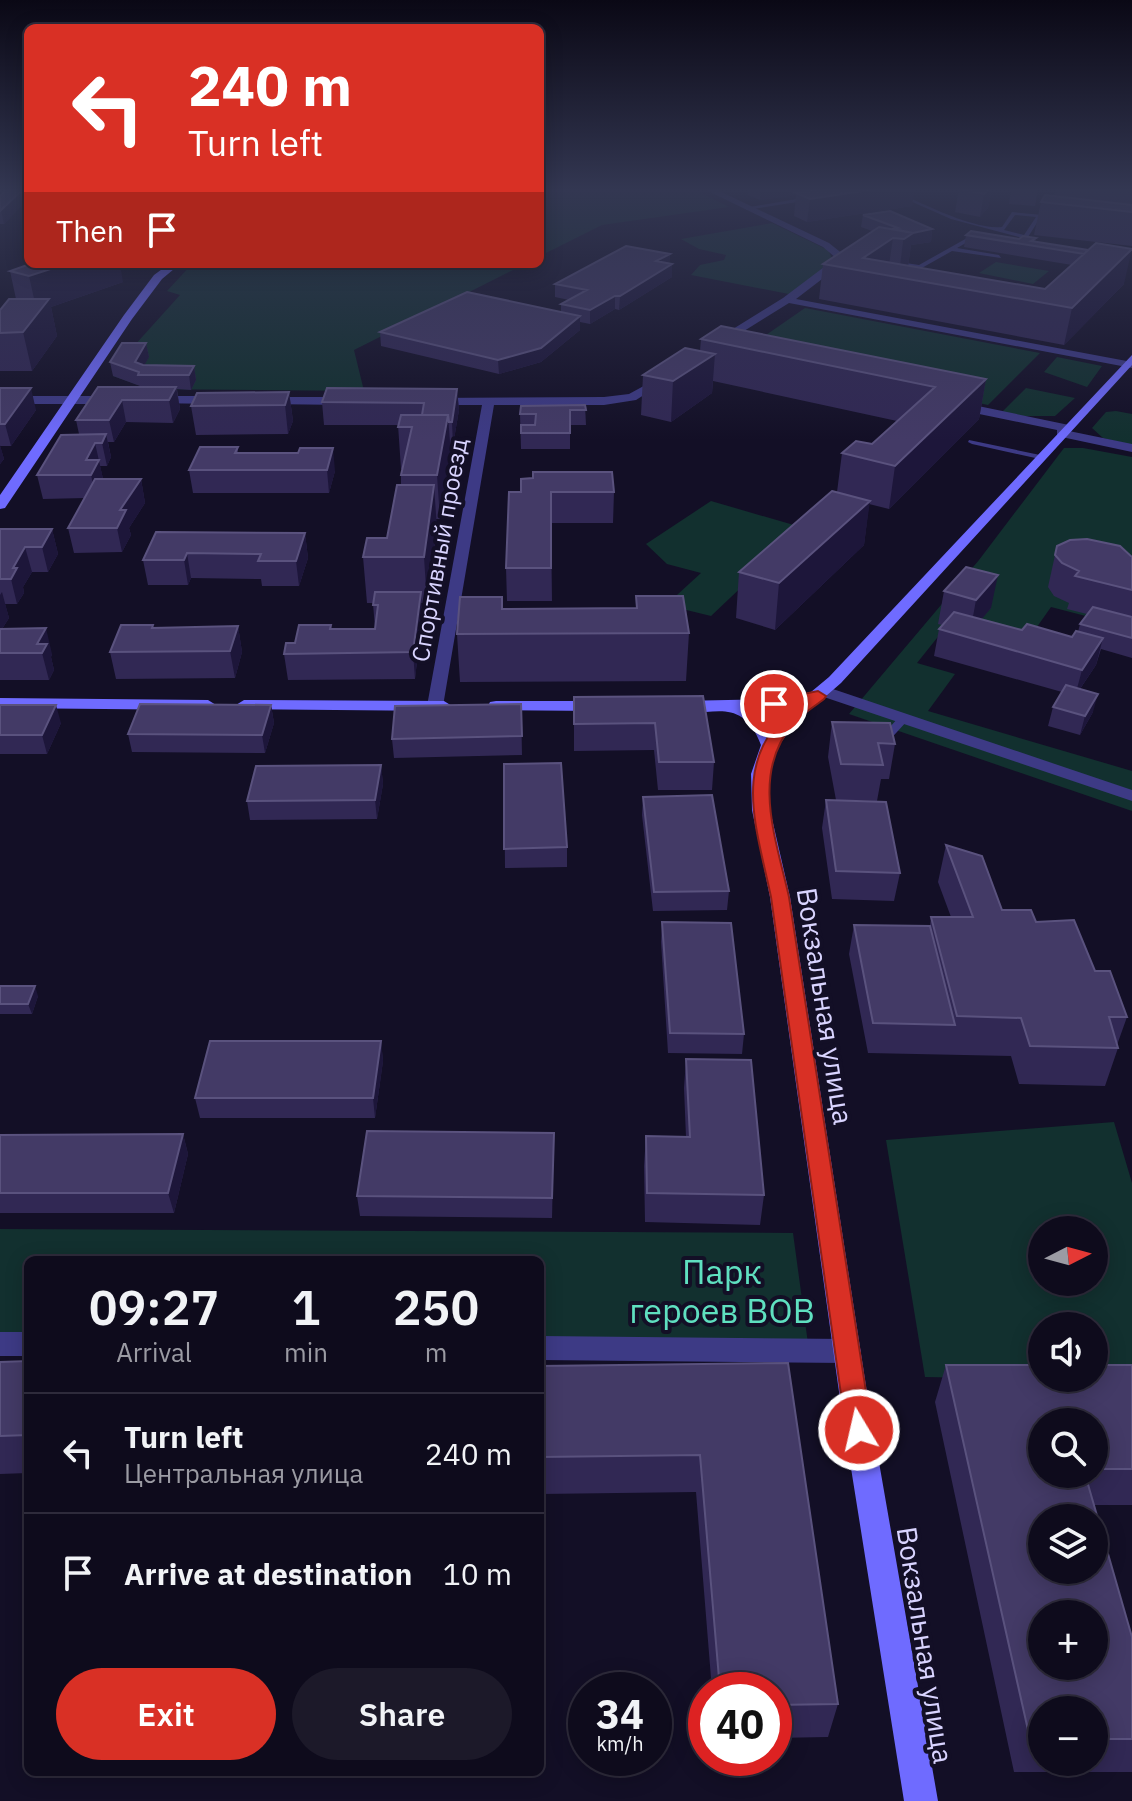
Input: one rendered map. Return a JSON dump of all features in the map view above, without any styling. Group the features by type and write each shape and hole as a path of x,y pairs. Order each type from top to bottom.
{"street":[{"path":"0,505 163,273"},
{"path":"723,356 703,352 787,300 824,273"},
{"path":"787,300 1130,362"},
{"name":"Вокзальная улица","path":"921,1801 847,1351 780,897 761,810 760,774 770,745 790,718 821,693 1130,362"},
{"path":"412,401 620,400 644,391 677,368"},
{"path":"0,400 123,400"},
{"path":"138,400 229,400"},
{"path":"244,400 366,401"},
{"name":"Спортивный проезд","path":"435,706 489,401"},
{"path":"934,401 1132,448"},
{"path":"658,706 774,704 821,693 1132,796"},
{"path":"0,703 610,706"},
{"path":"722,705 751,714 762,722 770,745"},
{"path":"0,1344 24,1344"},
{"path":"544,1348 847,1351"}],"lane":[{"path":"972,442 1040,457"},
{"path":"873,751 904,718"}],"green space":[{"path":"184,273 507,273 354,350 364,391 140,389 141,386 113,376 124,357 180,295 167,291"},
{"path":"693,273 818,273 794,295 691,275"},
{"path":"979,273 1046,273 1033,284"},
{"path":"805,308 1040,353 988,405 740,353"},
{"path":"1057,357 1102,366 1087,387 1044,372"},
{"path":"1026,388 1075,398 1055,416 1018,416 1002,412"},
{"path":"1106,412 1132,414 1132,445 1103,438 1092,428"},
{"path":"1064,448 1083,448 1132,457 1132,628 1051,607 1025,644 949,623 917,663 955,674 928,711 1132,771 1132,811 849,714 979,560"},
{"path":"711,501 804,528 711,616 666,605 701,573 667,564 646,544"},
{"path":"1114,1122 1132,1183 1132,1381 1108,1381 1108,1312 1028,1312 1028,1379 925,1377 886,1140"},
{"name":"Парк героев ВОВ","path":"0,1229 793,1233 809,1351 544,1348 544,1256 24,1256 24,1344 0,1344"}],"building":[{"path":"575,273 657,273 590,310 561,304 587,290 555,284"},
{"path":"874,273 951,273 1045,289 1063,273 1108,273 1072,308"},
{"path":"467,292 580,316 541,348 498,360 380,332"},
{"path":"9,299 49,299 23,332 0,333 0,310"},
{"path":"721,326 986,379 895,466 842,453 856,441 872,444 935,387 701,339"},
{"path":"122,343 146,343 135,362 143,365 194,366 189,375 138,375 139,372 110,362"},
{"path":"685,348 715,354 673,381 643,375"},
{"path":"98,387 176,387 169,400 122,400 109,420 76,420"},
{"path":"0,388 31,388 5,424 0,424"},
{"path":"327,388 457,389 452,422 449,422 448,415 422,415 424,403 322,402"},
{"path":"289,392 285,405 191,406 197,393"},
{"path":"585,405 586,410 570,410 570,433 521,433 521,425 535,425 536,414 520,414 521,406"},
{"path":"401,415 448,415 437,475 401,475 412,427 398,427"},
{"path":"106,434 102,443 95,443 86,460 99,460 91,475 37,475 61,435"},
{"path":"200,447 238,447 235,453 298,453 300,448 333,448 327,470 189,470"},
{"path":"533,472 612,472 614,492 551,492 551,568 506,568 509,492 521,492 521,479 533,478"},
{"path":"95,479 141,479 120,510 126,510 117,528 68,528"},
{"path":"397,485 434,485 424,557 363,557 367,538 387,538"},
{"path":"832,491 870,501 779,583 739,572"},
{"path":"0,529 52,529 42,547 25,547 13,568 17,568 11,579 0,579"},
{"path":"156,532 305,533 296,561 258,561 261,554 187,553 184,560 143,560"},
{"path":"1087,539 1120,546 1132,557 1132,590 1075,576 1079,571 1062,563 1055,555 1057,546 1070,540"},
{"path":"966,567 998,575 976,600 944,591"},
{"path":"375,592 421,592 413,652 284,654 286,643 295,643 299,625 375,629 378,605 373,605"},
{"path":"636,596 683,596 689,633 457,634 460,597 502,597 502,609 637,608"},
{"path":"1093,607 1132,617 1132,638 1080,624"},
{"path":"954,612 1022,630 1027,624 1072,637 1076,631 1103,638 1082,670 939,629"},
{"path":"121,625 153,625 152,628 238,626 230,651 110,652"},
{"path":"46,628 37,644 47,644 42,653 0,653 0,629"},
{"path":"1066,685 1098,694 1085,716 1053,707"},
{"path":"703,696 714,762 659,762 655,723 574,724 574,697"},
{"path":"140,704 271,705 262,735 128,734"},
{"path":"521,704 522,736 392,739 395,706"},
{"path":"0,705 56,705 42,735 0,735"},
{"path":"832,722 890,723 895,744 878,743 883,765 841,764"},
{"path":"561,763 567,847 504,849 504,764"},
{"path":"381,765 375,800 247,801 256,766"},
{"path":"712,795 729,891 654,892 643,797"},
{"path":"826,800 886,802 900,873 836,871"},
{"path":"946,845 982,856 1002,910 1031,910 1036,922 1074,920 1095,971 1110,971 1127,1017 1109,1017 1118,1048 1030,1046 1021,1018 957,1016 931,917 973,917"},
{"path":"662,922 731,923 744,1034 670,1033"},
{"path":"854,925 930,926 955,1025 873,1023"},
{"path":"0,986 35,986 28,1004 0,1004"},
{"path":"210,1041 381,1041 373,1098 195,1098"},
{"path":"686,1059 751,1060 764,1195 647,1193 646,1136 690,1137"},
{"path":"367,1131 554,1133 552,1198 357,1196"},
{"path":"183,1134 168,1193 0,1193 0,1135"},
{"path":"24,1361 24,1435 0,1436 0,1362"},
{"path":"788,1363 838,1704 792,1705 792,1672 718,1672 700,1455 544,1457 544,1366"},
{"path":"946,1365 1028,1365 1028,1392 1108,1392 1108,1365 1132,1365 1132,1469 1108,1469 1108,1408 1028,1408 1028,1488 1089,1488 1094,1504 1028,1504 1028,1584 1108,1584 1108,1554 1132,1637 1132,1739 1108,1739 1108,1696 1028,1696 1028,1730"}],"route":[{"path":"774,704 818,696 790,718 770,745 760,774 761,810 780,897 859,1430"}]}
